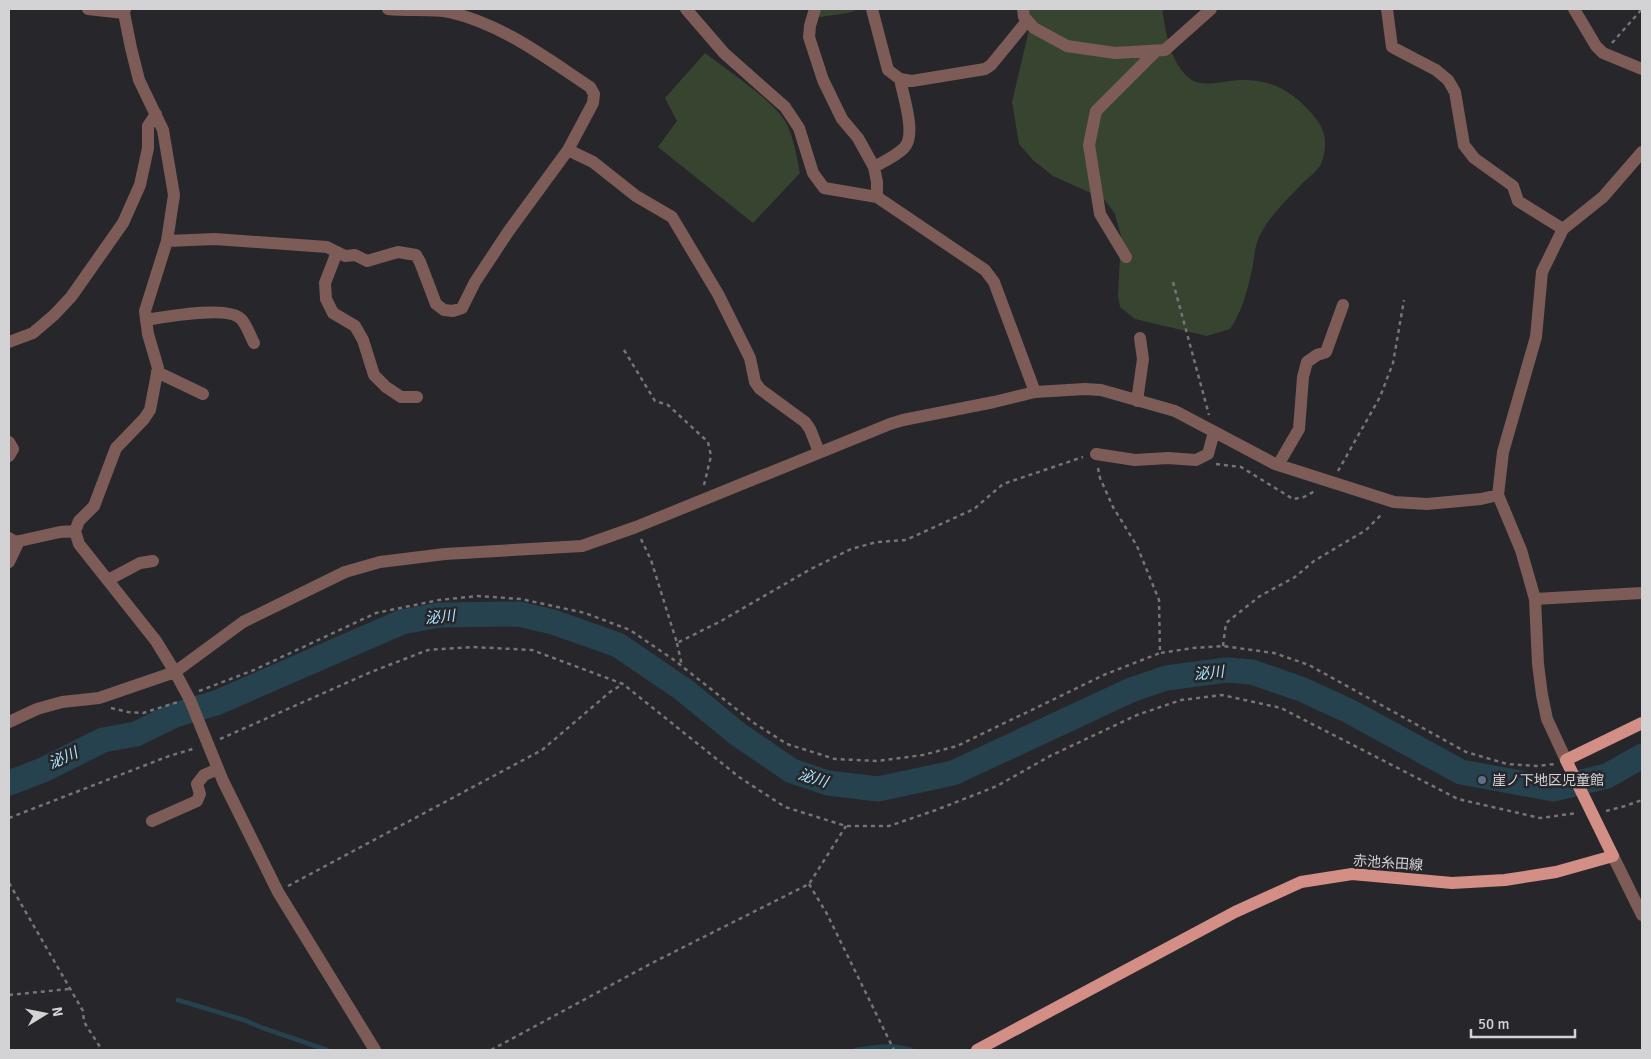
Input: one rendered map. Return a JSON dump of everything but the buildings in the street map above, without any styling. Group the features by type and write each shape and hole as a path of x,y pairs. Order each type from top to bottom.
{"main road":[{"path":"1613,856 1568,764 1642,724"},
{"name":"赤池糸田線","path":"977,1050 1218,922 1301,882 1352,874 1452,883 1505,880 1556,872 1613,856"}],"street":[{"path":"88,9 125,11 139,80 163,130 174,195 167,241 146,311 148,334 158,368 150,410 144,419 116,448 94,506 79,521 76,531 79,544 156,641 176,672 189,698 218,769 278,892 375,1050"},
{"path":"167,241 224,240 327,247 345,256 355,256 367,261 398,252 416,255 436,304 444,310 462,308 475,282 508,232 568,150 593,103 594,94 590,87 511,35 477,20 447,12 388,9"},
{"path":"686,9 724,53 785,107 799,128 813,173 824,188 877,197 985,270 994,282 1035,392"},
{"path":"816,9 810,26 809,37 824,80 842,119 858,138 874,168 877,182 877,197"},
{"path":"872,9 888,70 900,79 912,80 985,68 991,65 1025,15 1034,28 1067,46 1115,53 1156,52 1165,50 1211,9"},
{"path":"1387,9 1392,47 1436,70 1448,80 1455,92 1464,145 1474,158 1513,186 1518,201 1563,229"},
{"path":"1574,9 1596,46 1603,54 1642,69"},
{"path":"1126,257 1100,214 1089,145 1096,111 1156,52"},
{"path":"874,168 904,148 908,141 910,131 900,79"},
{"path":"9,342 33,333 54,315 70,297 123,223 140,186 148,148 148,126 156,114"},
{"path":"568,150 593,162 636,196 672,217 718,294 740,336 750,358 755,382 760,389 805,422 810,429 819,452"},
{"path":"1568,764 1547,719 1542,695 1538,664 1535,599 1521,550 1498,494 1503,452 1536,337 1542,272 1563,229 1603,197 1642,152"},
{"path":"337,252 324,283 326,299 333,313 354,326 363,340 374,375 386,387 401,397 417,397"},
{"path":"1278,465 1298,429 1303,377 1308,362 1317,355 1326,352 1343,305"},
{"path":"146,320 192,313 232,313 242,319 254,343"},
{"path":"1138,401 1143,359 1140,338"},
{"path":"158,372 203,394"},
{"path":"9,722 37,709 62,702 99,698 176,672 243,622 345,572 380,562 445,554 582,546 636,527 819,452 903,420 1035,392 1101,390 1175,411 1278,465 1389,500 1427,504 1481,499 1498,494"},
{"path":"1096,454 1135,460 1168,458 1196,460 1208,454 1214,432"},
{"path":"9,442 13,449 9,456"},
{"path":"9,562 14,540 76,531"},
{"path":"108,580 140,563 153,561"},
{"path":"1535,599 1642,593"},
{"path":"152,821 197,802 200,794 198,784 204,775 218,769"},
{"path":"1613,856 1642,915"}],"path":[{"path":"1603,54 1642,9"},
{"path":"1172,282 1214,432"},
{"path":"1196,460 1202,465 1241,467 1293,498 1304,496 1319,488 1338,472 1380,397 1393,363 1404,300"},
{"path":"624,350 655,401 668,405 708,442 711,456 704,483 703,499"},
{"path":"677,643 721,621 809,570 851,549 877,542 906,540 974,509 1003,484 1096,454 1100,478 1113,507 1136,546 1159,600 1160,653"},
{"path":"1223,646 1226,623 1260,596 1295,577 1314,561 1366,530 1386,510 1389,500"},
{"path":"636,527 651,560 677,643 682,666"},
{"path":"105,708 143,713 189,698 376,613 439,600 478,596 521,599 585,613 630,630 682,666 754,723 787,744 835,759 877,761 922,755 957,746 1106,674 1160,653 1223,646 1274,653 1309,665 1466,752 1507,764 1536,766 1568,764"},
{"path":"9,818 169,756 208,744 371,672 428,650 473,647 532,650 624,684 738,778 786,807 846,826 888,826 936,810 997,786 1050,756 1137,715 1181,700 1222,695 1281,708 1458,799 1540,818 1590,811 1606,811 1642,800"},
{"path":"278,892 302,877 542,750 610,692 624,684"},
{"path":"491,1050 652,963 809,884 846,826"},
{"path":"9,883 83,1011 84,1022 102,1050"},
{"path":"809,884 827,914 894,1050"},
{"path":"9,995 69,988"}],"green space":[{"path":"808,9 859,9 848,13 820,17"},
{"path":"1029,9 1162,9 1170,48 1179,66 1192,80 1209,84 1236,80 1263,82 1281,88 1290,94 1318,121 1325,138 1325,151 1321,164 1282,204 1262,231 1256,245 1244,298 1230,329 1207,336 1135,319 1120,307 1118,296 1121,236 1115,214 1104,199 1053,176 1033,160 1019,144 1012,102 1029,30"},
{"path":"705,53 770,103 788,126 796,153 800,173 753,223 658,147 677,121 665,98"}],"waterway":[{"name":"泌川","path":"9,783 43,770 103,740 136,734 175,715 216,703 402,622 439,615 519,614 553,622 618,645 684,690 739,735 792,771 828,783 878,789 953,773 1131,690 1166,678 1227,670 1252,672 1301,689 1349,711 1461,772 1553,789 1607,776 1642,756"},
{"path":"178,1000 244,1020 327,1050"},
{"path":"856,1050 877,1047 911,1050"}],"place":[{"name":"崖ノ下地区児童館","path":"1482,780"}]}
